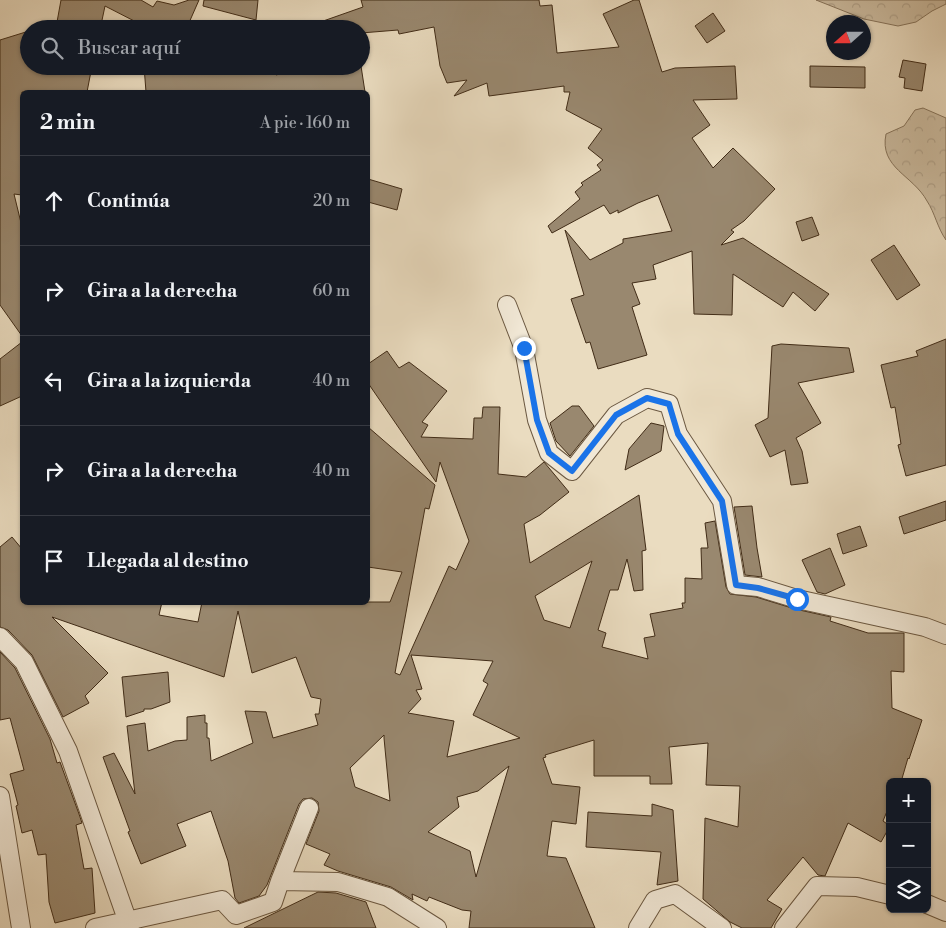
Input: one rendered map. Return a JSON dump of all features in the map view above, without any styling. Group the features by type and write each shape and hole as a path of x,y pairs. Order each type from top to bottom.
{"street":[{"path":"507,305 524,348 537,420 549,453 572,471 616,415 647,398 669,404 678,434 722,501 736,585 758,588 797,599 925,627 946,635"},
{"path":"0,637 24,662 68,751 130,925"},
{"path":"0,796 22,928"},
{"path":"95,928 130,925 222,900 236,915 273,902 308,808"},
{"path":"280,881 338,882 388,897 437,928"},
{"path":"784,928 818,886 857,886 886,894"},
{"path":"638,928 655,900 675,894 722,928"},
{"path":"931,906 946,912"}],"green space":[{"path":"816,0 946,0 946,4 916,22 898,26 871,20 871,15 854,15"},
{"path":"923,108 946,118 946,240 927,201 914,184 892,163 887,155 885,146 886,134 904,126 915,110"}],"building":[{"path":"61,0 141,0 153,7 157,1 174,5 189,0 199,0 190,20 132,20 105,6 102,20 57,20"},
{"path":"204,0 258,0 256,20 203,6"},
{"path":"361,0 539,0 540,6 552,5 557,53 619,47 603,14 634,0 639,0 662,72 675,68 735,66 737,99 693,100 710,125 692,138 713,168 733,148 775,189 744,221 731,230 734,232 721,245 743,238 829,294 815,311 793,292 783,307 733,274 732,315 694,314 692,251 653,265 656,279 632,283 640,304 632,307 647,355 598,369 590,342 586,343 571,299 584,295 565,230 590,260 623,243 623,239 672,231 658,195 618,213 618,210 610,214 604,205 552,233 548,226 580,199 575,192 583,185 581,183 601,170 597,165 603,160 588,148 602,129 566,110 570,92 564,92 564,86 489,96 487,83 454,96 467,80 447,83 440,66 434,27 399,34 398,30 370,32 370,20 326,20 363,7"},
{"path":"713,13 725,31 707,43 695,26"},
{"path":"20,34 20,75 90,75 87,90 20,90 20,195 14,194 20,219 20,333 0,305 0,40"},
{"path":"903,60 926,64 922,91 904,88 905,78 899,77"},
{"path":"810,66 865,67 865,88 810,87"},
{"path":"145,75 362,75 365,90 146,90"},
{"path":"370,180 402,189 397,210 370,203"},
{"path":"812,217 819,235 802,241 796,222"},
{"path":"894,245 920,285 897,300 871,260"},
{"path":"946,339 946,465 906,476 898,445 901,444 895,407 891,408 881,365 918,356 916,351"},
{"path":"20,344 20,397 0,406 0,359"},
{"path":"781,344 849,348 854,372 798,383 821,423 796,438 802,451 808,483 791,485 785,450 770,457 755,425 768,418 772,346"},
{"path":"387,351 399,368 409,362 447,391 422,422 428,425 421,437 473,439 474,418 482,418 483,407 500,407 498,474 526,477 544,462 569,492 540,515 524,524 530,563 639,495 646,550 642,551 643,590 634,591 627,559 618,590 610,590 598,630 606,633 602,647 648,659 644,638 655,636 650,614 683,608 682,603 685,603 685,578 702,579 701,548 708,548 705,523 715,521 726,587 730,594 756,597 795,609 831,617 830,621 868,633 904,633 904,672 891,671 892,708 922,720 902,778 886,778 886,814 883,821 886,823 886,833 881,842 848,823 825,876 818,875 803,857 767,900 782,909 771,928 742,928 730,922 703,899 705,818 738,827 740,786 706,785 708,743 669,747 672,784 650,784 650,776 594,776 594,740 545,755 546,757 543,758 552,784 580,787 576,824 552,821 547,856 566,858 595,928 469,928 471,911 462,910 429,897 427,901 412,894 413,900 391,887 324,865 330,854 306,844 319,811 318,802 312,798 303,799 299,804 267,885 259,896 239,903 235,898 228,861 211,811 177,824 186,846 141,864 128,832 130,831 103,757 114,753 135,794 127,726 145,723 148,751 175,741 187,740 187,717 205,715 211,761 253,743 245,711 266,712 273,738 318,725 315,714 319,714 321,699 311,697 296,657 252,673 238,611 224,677 52,617 108,673 85,696 89,703 63,717 32,655 8,630 0,627 0,547 12,537 20,547 20,605 161,605 159,615 198,622 201,605 370,605 370,602 390,602 402,572 370,567 370,429 435,485 429,509 425,508 395,673 400,675 449,566 456,570 469,541 440,462 436,482 370,386 370,363","holes":["592,561 570,628 544,620 535,596","411,655 493,661 483,681 488,684 473,715 520,738 447,757 454,721 408,713 421,699 416,690 422,689","384,735 390,801 355,787 350,768","509,766 476,877 470,851 428,832 459,807 457,797 478,791"]},
{"path":"572,406 579,406 594,426 570,456 556,441 550,423"},
{"path":"651,423 664,426 661,451 625,470 629,449"},
{"path":"946,501 946,520 904,534 899,517"},
{"path":"752,506 762,577 745,575 734,507"},
{"path":"860,526 867,546 843,554 837,534"},
{"path":"830,548 845,585 825,594 817,592 802,560"},
{"path":"0,652 15,668 50,739 57,763 60,762 79,814 82,823 76,825 84,869 92,868 95,913 55,923 49,902 46,854 38,855 32,830 22,833 16,806 18,805 10,774 24,770 10,718 0,720"},
{"path":"168,672 170,702 151,709 144,709 144,711 126,717 122,677"},
{"path":"652,804 673,810 678,881 657,885 661,852 586,847 588,812 652,816"},
{"path":"318,892 336,893 366,902 376,928 244,928"}],"route":[{"path":"524,348 537,420 549,453 572,471 616,415 647,398 669,404 678,434 722,501 736,585 758,588 797,599"}]}
